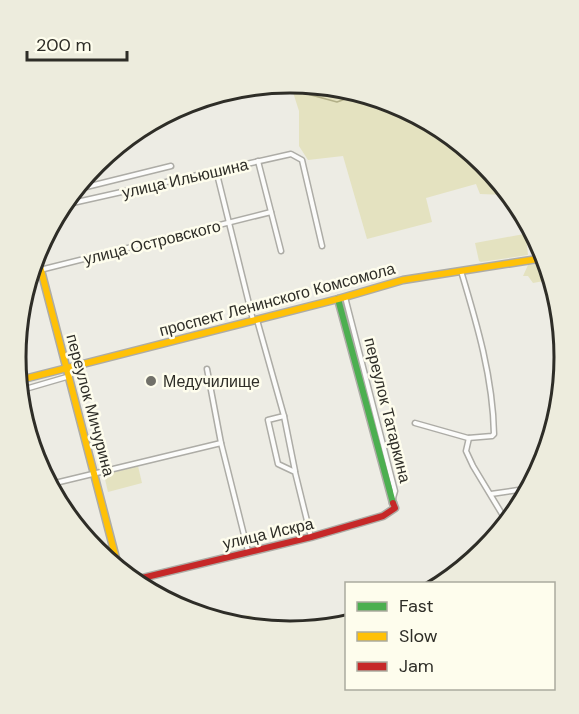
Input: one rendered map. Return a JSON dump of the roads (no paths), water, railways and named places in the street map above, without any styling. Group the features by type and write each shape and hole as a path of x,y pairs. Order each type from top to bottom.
{"main road":[{"name":"проспект Ленинского Комсомола","path":"27,378 342,298 403,280 534,259"},
{"name":"переулок Мичурина","path":"41,270 115,555"},
{"name":"переулок Татаркина","path":"342,298 392,501"},
{"name":"улица Искра","path":"144,578 311,537 383,516 395,508 392,501"}],"street":[{"name":"улица Ильюшина","path":"76,202 291,154 302,160 322,246"},
{"path":"258,161 281,251"},
{"path":"88,187 171,166"},
{"path":"216,170 255,320 284,416 311,537"},
{"name":"улица Островского","path":"41,270 271,212"},
{"path":"415,423 469,438 492,436 494,430 482,345 461,270"},
{"path":"207,369 221,443 248,551"},
{"path":"28,388 70,376"},
{"path":"284,416 268,420 278,465 295,472"},
{"path":"469,438 466,451 502,514"},
{"path":"57,482 221,443"},
{"path":"491,494 517,490"}],"waterway":[{"path":"308,94 337,102 345,99"}],"place":[{"name":"Медучилище","path":"151,381"}]}
